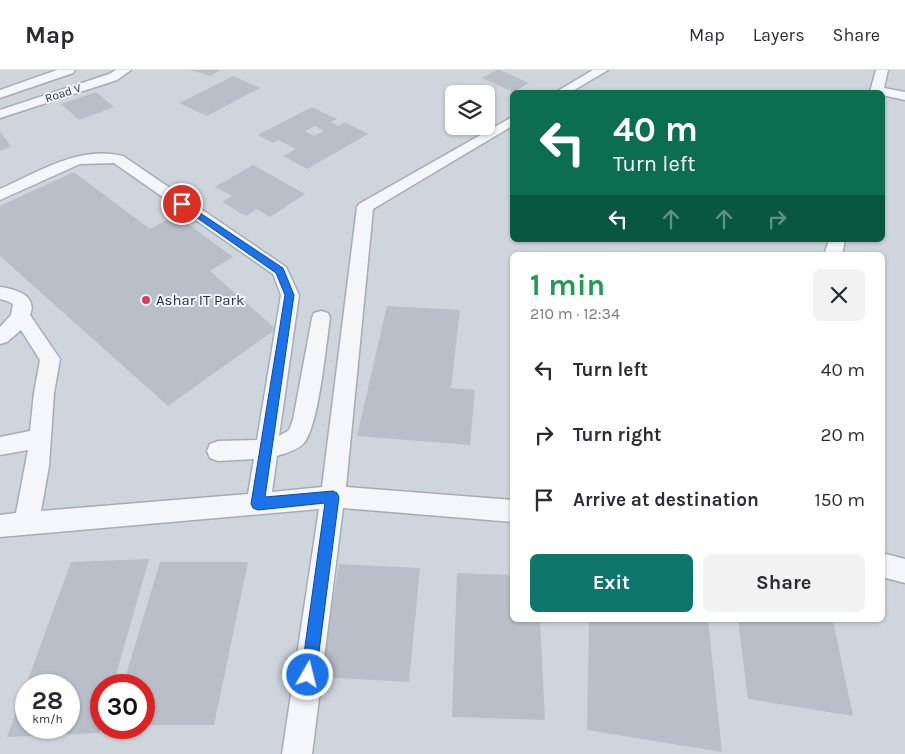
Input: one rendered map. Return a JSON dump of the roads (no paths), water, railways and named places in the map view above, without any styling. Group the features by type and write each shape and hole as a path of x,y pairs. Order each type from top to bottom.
{"street":[{"path":"0,94 69,70"},
{"path":"100,70 119,73"},
{"path":"566,90 602,70"},
{"path":"877,90 882,70"},
{"name":"Road V","path":"0,114 119,73"},
{"path":"885,92 905,96"},
{"path":"297,754 333,497 365,207 510,122"},
{"path":"1,185 77,160 118,159 280,271 290,295 258,504"},
{"path":"0,293 13,295 20,300 23,307 16,325 0,337"},
{"path":"21,316 50,359 44,393 35,482 26,524"},
{"path":"218,451 266,448 294,439 301,430 321,318"},
{"path":"0,446 40,438"},
{"path":"0,526 333,497 510,511"},
{"path":"885,566 905,571"}],"place":[{"name":"Ashar IT Park","path":"146,300"}]}
